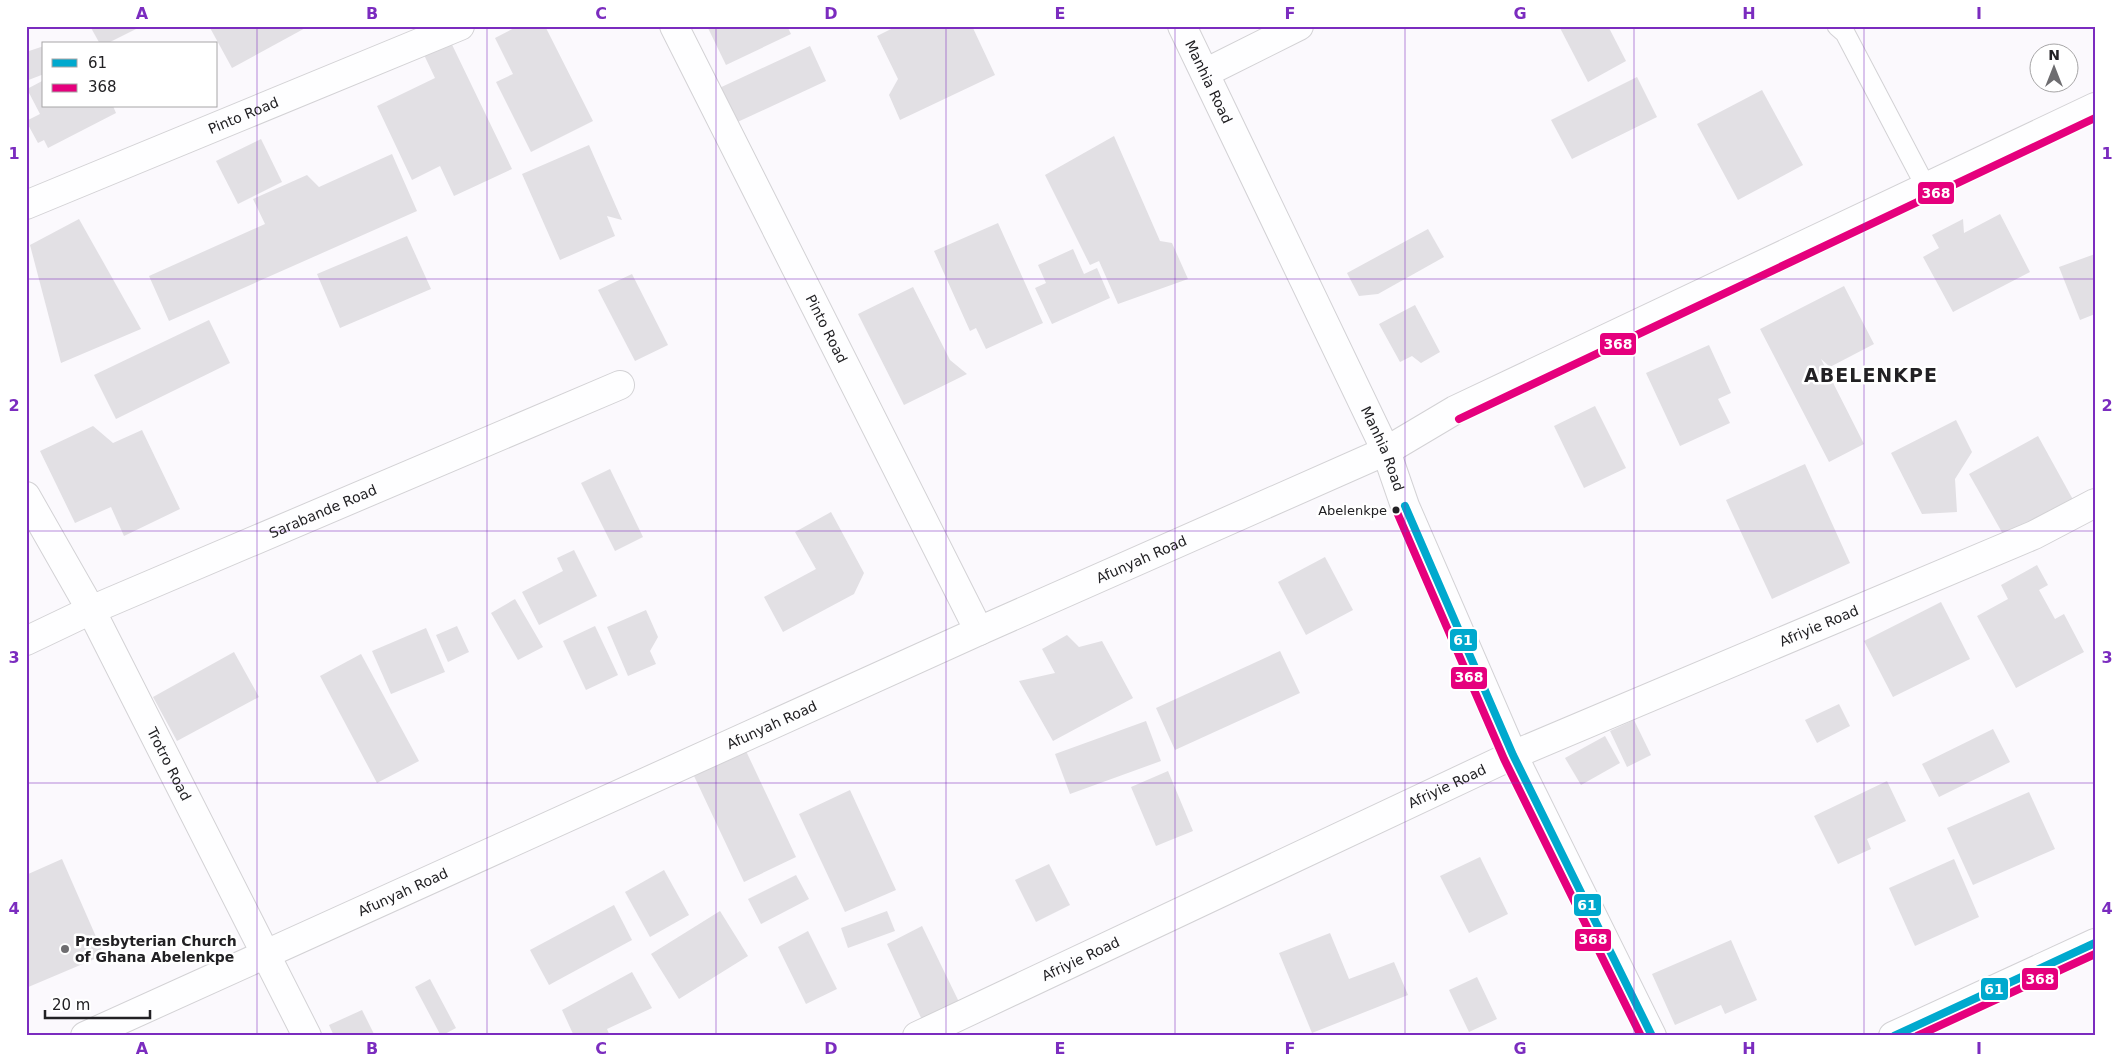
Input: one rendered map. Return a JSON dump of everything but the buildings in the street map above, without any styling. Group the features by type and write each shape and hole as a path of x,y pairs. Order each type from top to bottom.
{"street":[{"name":"Pinto Road","path":"26,205 460,26"},
{"name":"Pinto Road","path":"674,26 979,631"},
{"name":"Manhia Road","path":"1182,26 1386,451 1405,506 1513,756 1652,1036"},
{"path":"1204,73 1299,26"},
{"name":"Afunyah Road","path":"85,1036 979,631 1386,451 1455,410 2095,107"},
{"name":"Sarabande Road","path":"26,641 91,610 620,385"},
{"name":"Trotro Road","path":"26,496 91,610 307,1036"},
{"name":"Afriyie Road","path":"917,1036 1513,756 2034,535 2095,503"},
{"path":"1893,1036 2095,943"}],"lane":[{"path":"1837,26 1845,33 1926,186"}],"transit line":[{"name":"368","path":"1459,419 2095,118"},
{"name":"61","path":"1405,506 1513,755 1652,1036"},
{"name":"368","path":"1396,510 1504,759 1641,1036"},
{"name":"61","path":"1894,1036 2095,943"},
{"name":"368","path":"1917,1036 2095,954"}],"place":[{"name":"Abelenkpe","path":"1396,510"},
{"name":"Presbyterian Church of Ghana Abelenkpe","path":"65,949"}],"district":[{"name":"ABELENKPE","path":"1871,375"}]}
